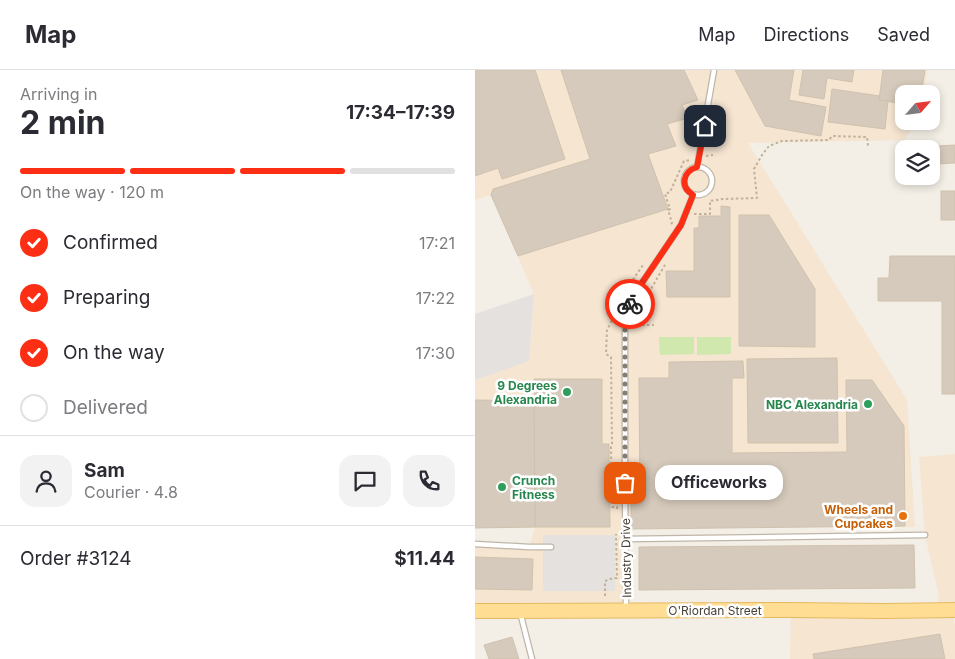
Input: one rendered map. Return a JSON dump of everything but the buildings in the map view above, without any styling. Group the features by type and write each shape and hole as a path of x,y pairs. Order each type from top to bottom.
{"main road":[{"name":"O'Riordan Street","path":"475,611 955,610"}],"lane":[{"path":"697,167 714,70"},
{"path":"697,167 706,169 712,177 712,186 702,195 693,195 687,189 684,180 688,172 697,167"},
{"name":"Industry Drive","path":"626,610 625,320 631,299 681,225 693,195"},
{"path":"625,539 925,535"},
{"path":"475,544 551,547"},
{"path":"520,610 532,659"}],"path":[{"path":"667,230 674,220 695,214 710,214 710,201 757,198 754,169 769,146 782,141 829,140 832,136 867,137 868,146"},
{"path":"672,223 665,194 670,192 684,161 713,154"},
{"path":"627,291 647,260"},
{"path":"636,325 640,308 667,261"},
{"path":"617,514 617,507 612,507 611,357 607,354 607,330 623,299"},
{"path":"605,596 605,581 617,578 617,528"}],"shaded area":[{"path":"475,70 928,70 924,85 895,85 895,130 911,130 904,140 748,143 907,400 915,527 625,526 626,610 475,611 475,544 529,547 535,528 475,528 475,380 529,361 534,294 491,195 475,200"},
{"path":"534,294 529,361 475,380 475,314"},
{"path":"955,454 955,610 952,610 955,626 955,659 790,659 791,610 940,610 938,592 925,535 919,457"},
{"path":"543,535 615,535 615,591 543,591"}],"green space":[{"path":"659,337 694,337 694,354 660,355"},
{"path":"697,337 731,337 731,354 697,355"}],"way so far":[{"path":"625,483 625,320 630,304"}],"place":[{"name":"9 Degrees Alexandria","path":"567,392"},
{"name":"NBC Alexandria","path":"868,404"},
{"name":"Officeworks","path":"625,483"},
{"name":"Crunch Fitness","path":"502,487"},
{"name":"Wheels and Cupcakes","path":"903,516"}],"route":[{"path":"630,304 631,299 681,225 693,195 687,189 684,180 688,172 697,167 705,126"}]}
